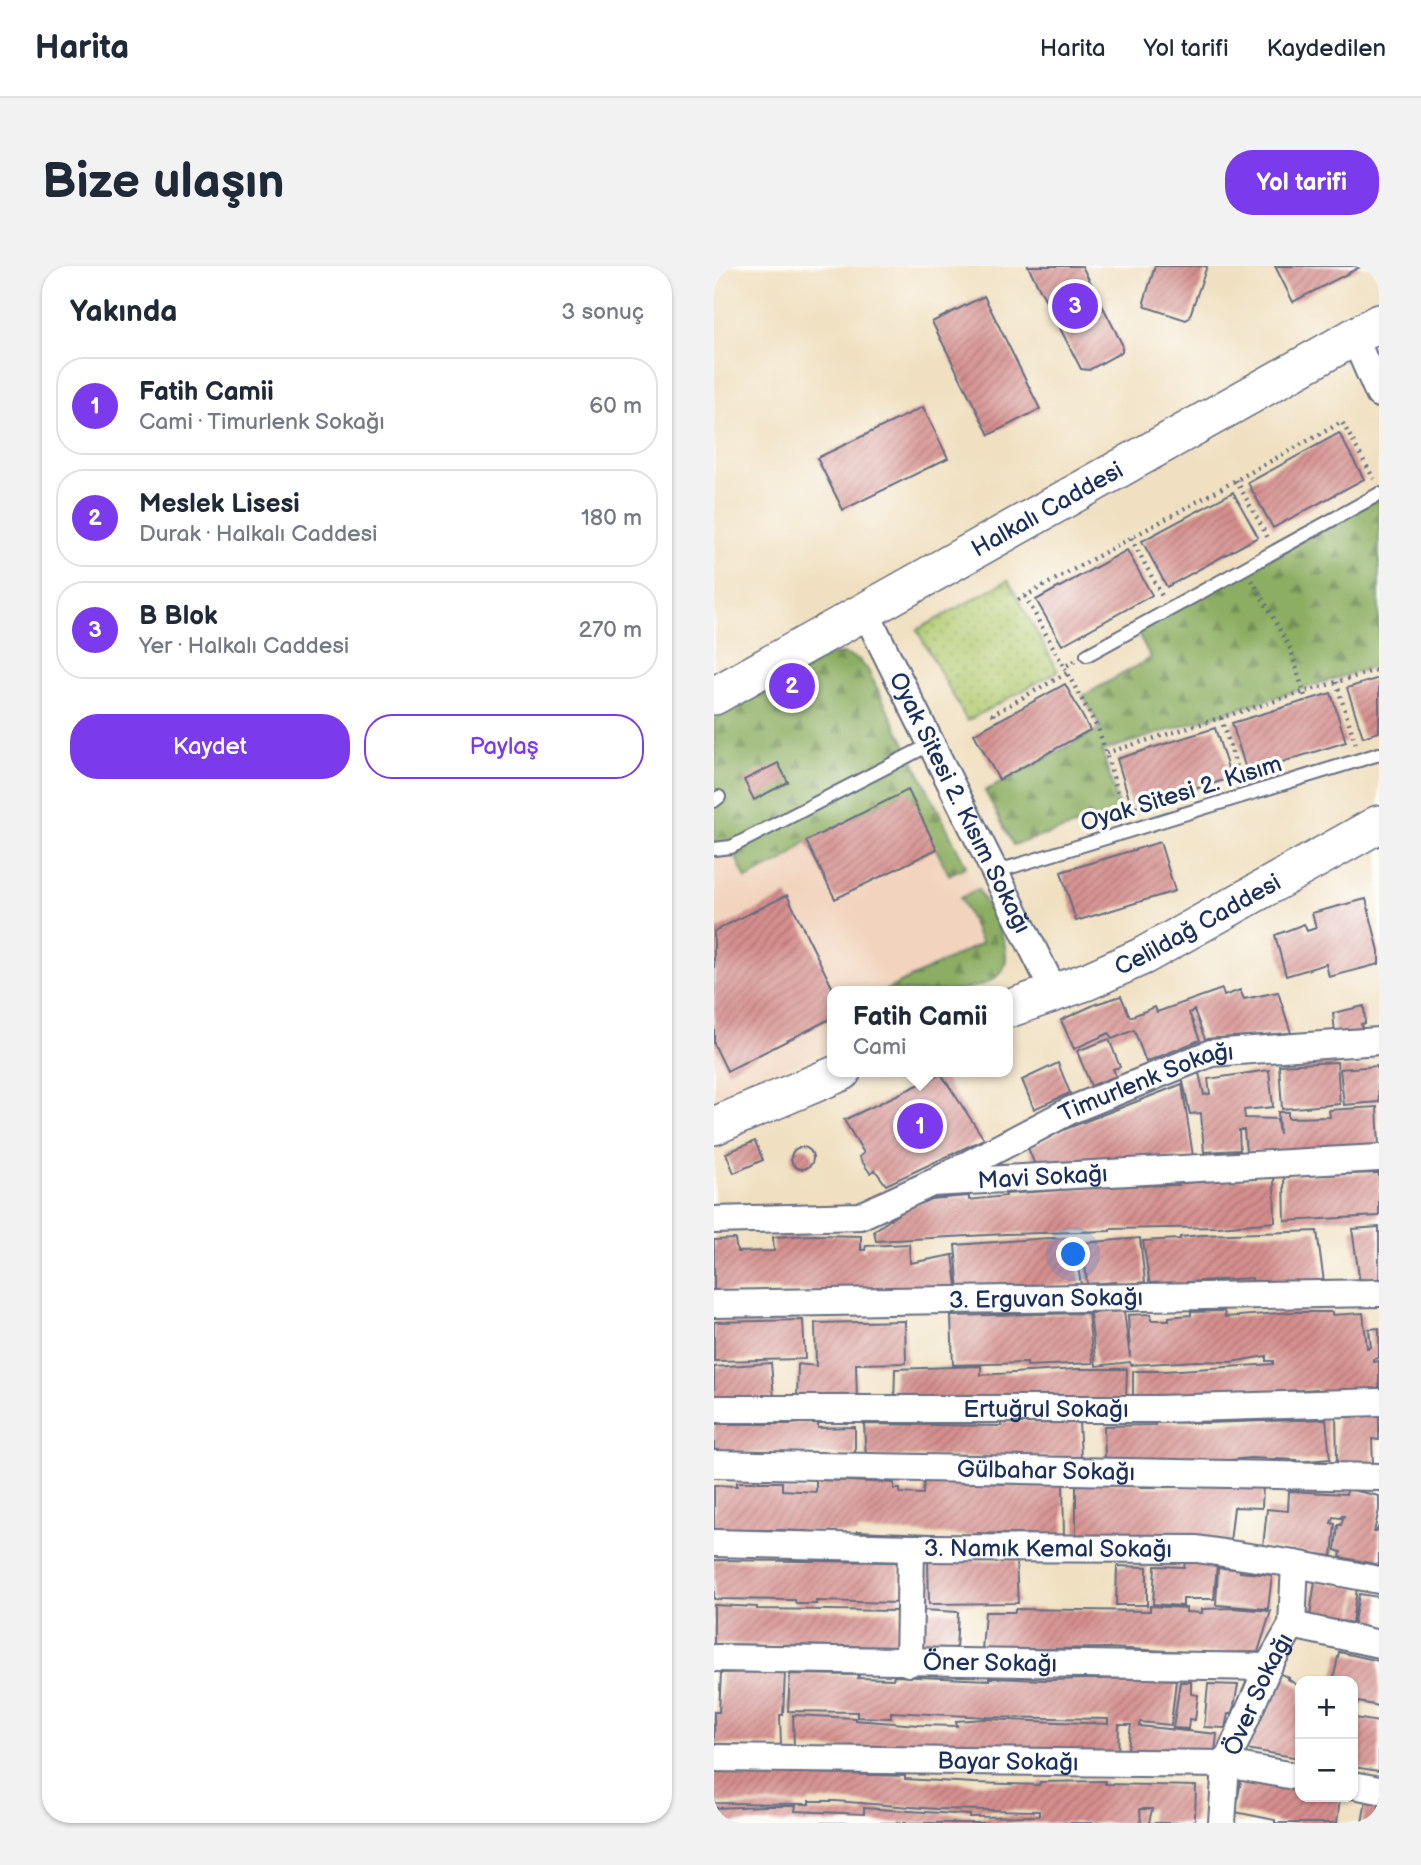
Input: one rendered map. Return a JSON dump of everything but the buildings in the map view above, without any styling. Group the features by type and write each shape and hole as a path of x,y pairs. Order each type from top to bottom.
{"main road":[{"name":"Halkalı Caddesi","path":"714,696 1366,330"},
{"name":"Celildağ Caddesi","path":"1013,1007 1088,981 1143,956 1379,824"},
{"path":"714,1126 830,1077"}],"street":[{"path":"1366,330 1379,394"},
{"name":"Oyak Sitesi 2. Kısım Sokağı","path":"865,611 1055,993"},
{"name":"Timurlenk Sokağı","path":"932,1183 1071,1110 1211,1053 1379,1041"},
{"name":"Mavi Sokağı","path":"714,1220 860,1216 932,1183 1379,1157"},
{"name":"3. Erguvan Sokağı","path":"714,1304 1379,1293"},
{"name":"Ertuğrul Sokağı","path":"714,1409 1159,1409 1379,1402"},
{"name":"Gülbahar Sokağı","path":"714,1464 1379,1476"},
{"name":"3. Namık Kemal Sokağı","path":"714,1544 1197,1549 1296,1563 1379,1580"},
{"path":"909,1663 911,1548"},
{"name":"Över Sokağı","path":"1222,1823 1226,1764 1268,1667 1292,1625 1296,1563"},
{"path":"1292,1625 1379,1644"},
{"name":"Öner Sokağı","path":"714,1658 1268,1667"},
{"name":"Bayar Sokağı","path":"714,1758 1226,1764 1295,1776"},
{"path":"1358,1786 1379,1790"}],"lane":[{"path":"1087,655 1379,494"},
{"path":"714,849 731,847 931,744"},
{"name":"Oyak Sitesi 2. Kısım","path":"995,872 1379,754"}],"path":[{"path":"1018,600 1342,422 1379,489"},
{"path":"1312,438 1316,446"},
{"path":"1267,463 1271,471"},
{"path":"1236,480 1276,551"},
{"path":"1206,496 1210,504"},
{"path":"1161,521 1165,529"},
{"path":"1131,538 1170,609"},
{"path":"1100,555 1105,562"},
{"path":"1245,567 1291,650 1306,700"},
{"path":"1055,579 1059,587"},
{"path":"1025,596 1064,667"},
{"path":"1106,753 1379,669"},
{"path":"1370,671 1373,680"},
{"path":"997,722 993,714 1067,673 1099,731 1130,831"},
{"path":"1336,682 1360,759"},
{"path":"1038,689 1042,697"},
{"path":"1254,708 1256,716"},
{"path":"1221,718 1245,795"},
{"path":"1188,727 1191,736"},
{"path":"1139,743 1141,751"}],"shaded area":[{"path":"843,654 858,659 868,670 1005,944 1007,957 1004,968 994,978 976,986 827,986 827,1050 714,1099 714,719 830,655"}],"green space":[{"path":"1379,498 1379,665 1102,751 1120,812 1013,845 985,791 1101,728 1083,696 1151,658 1137,631"},
{"path":"1008,580 1058,671 967,721 917,630"},
{"path":"843,654 858,659 868,670 966,866 949,875 907,791 807,841 785,860 746,879 731,847 714,849 714,719 830,655"},
{"path":"978,889 1005,946 1003,969 993,980 977,986 894,986 982,943 960,898"}],"place":[{"name":"B Blok","path":"1075,306"},
{"name":"Meslek Lisesi","path":"792,686"},
{"name":"Fatih Camii","path":"920,1126"}]}
